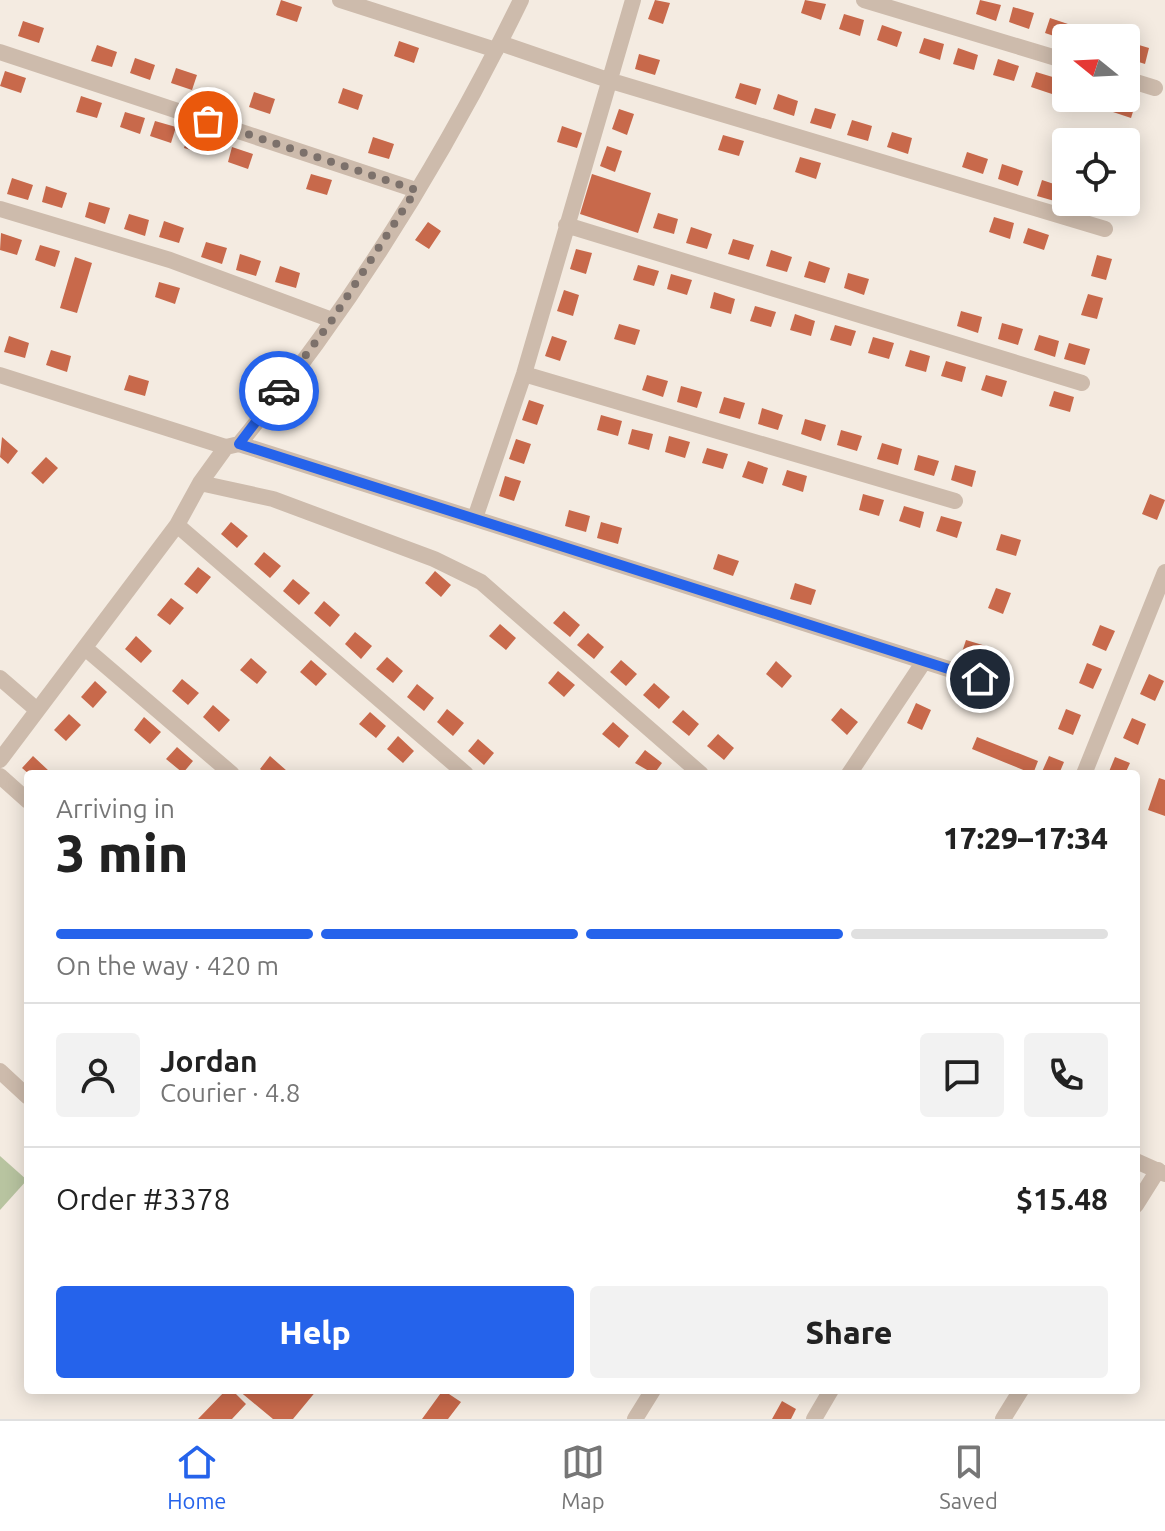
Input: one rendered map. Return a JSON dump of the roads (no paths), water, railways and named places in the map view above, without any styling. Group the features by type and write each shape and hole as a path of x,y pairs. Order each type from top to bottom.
{"street":[{"path":"340,0 1105,229"},
{"path":"0,760 177,525 200,483 332,320 416,190 498,47 521,0"},
{"path":"475,518 524,374 633,0"},
{"path":"864,0 1052,57"},
{"path":"0,52 416,190"},
{"path":"1140,83 1155,88"},
{"path":"0,209 170,260 332,320"},
{"path":"566,225 1082,383"},
{"path":"524,374 955,501"},
{"path":"0,375 475,518 980,679"},
{"path":"200,483 273,499 434,559 481,582 696,770"},
{"path":"177,525 461,770"},
{"path":"1086,770 1163,583"},
{"path":"85,648 227,770"},
{"path":"852,770 923,663"},
{"path":"0,678 37,710"},
{"path":"0,776 24,797"},
{"path":"0,1071 24,1093"},
{"path":"1140,1163 1161,1172 1140,1200"},
{"path":"635,1419 651,1394"},
{"path":"814,1419 829,1394"},
{"path":"1003,1419 1019,1394"}]}
